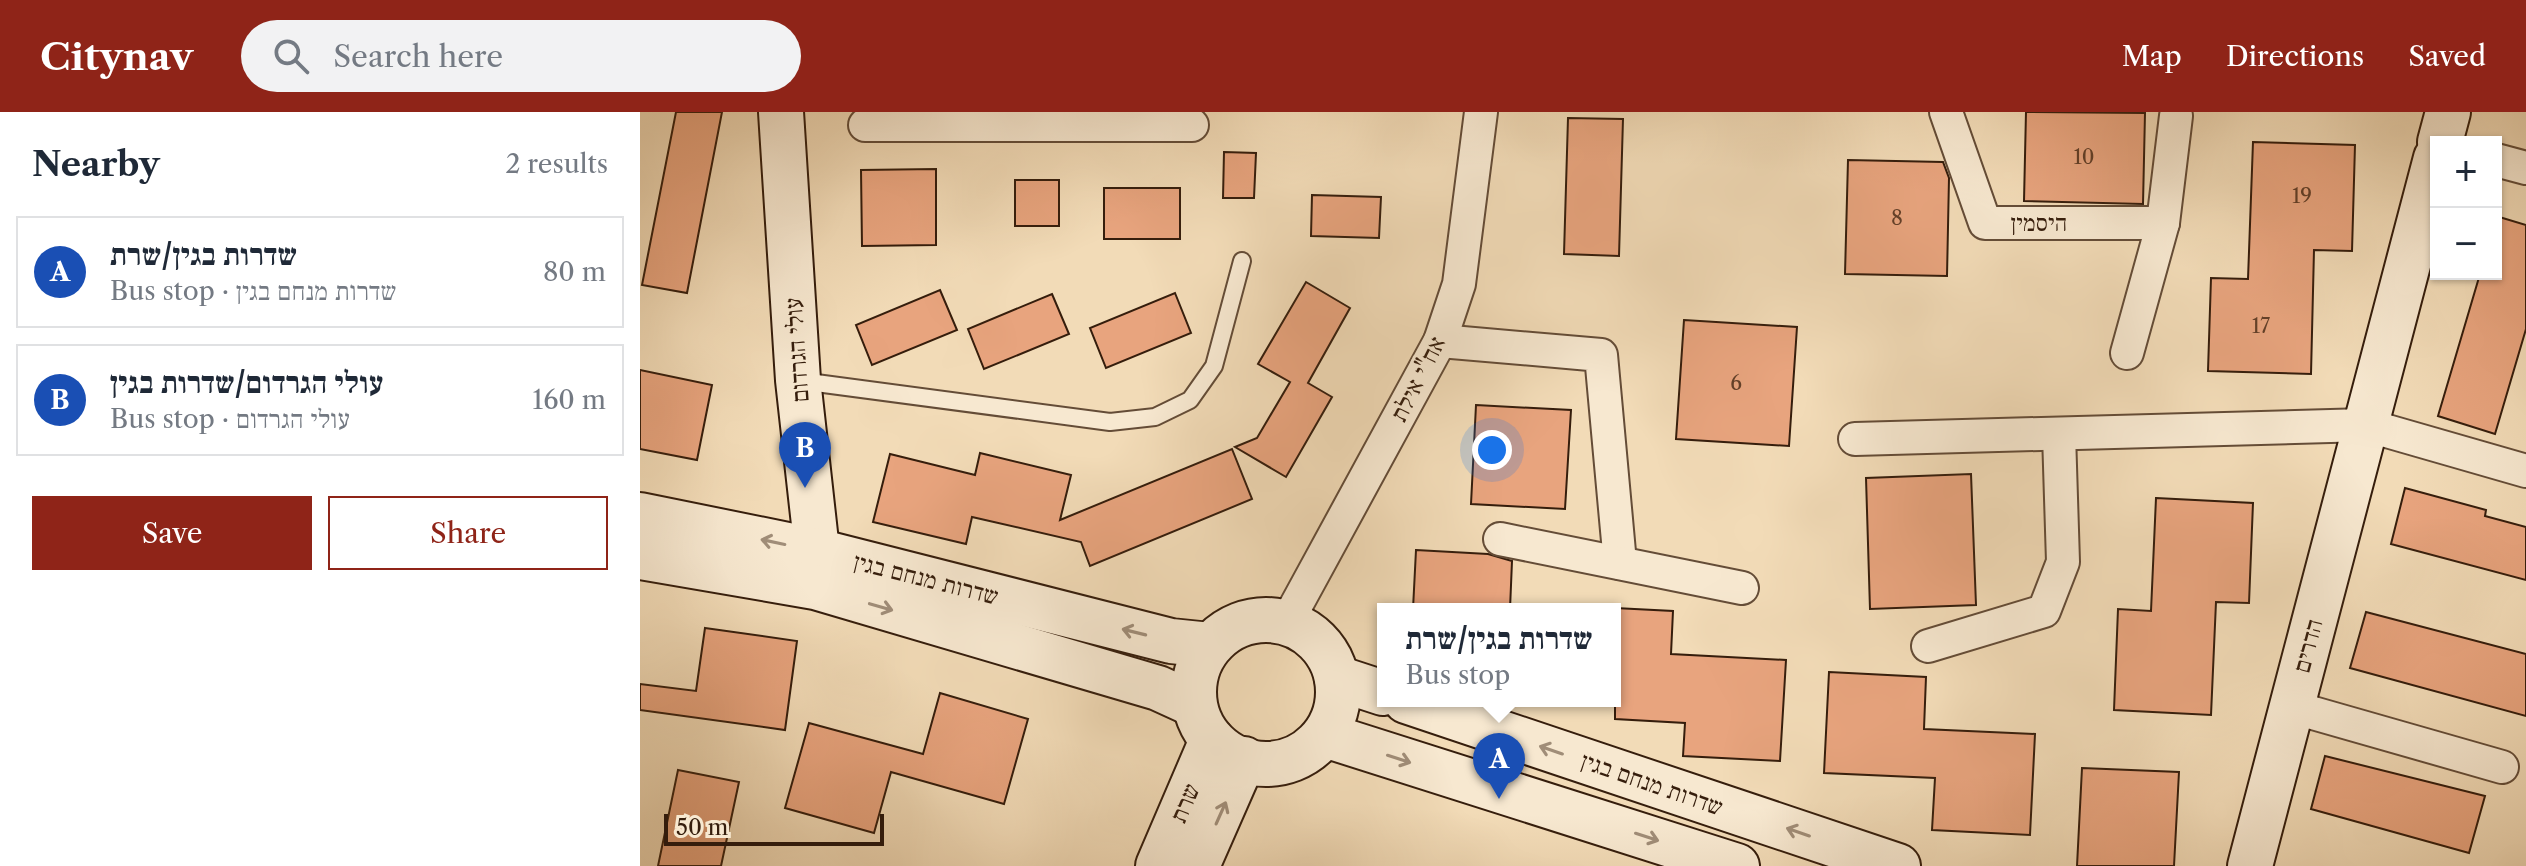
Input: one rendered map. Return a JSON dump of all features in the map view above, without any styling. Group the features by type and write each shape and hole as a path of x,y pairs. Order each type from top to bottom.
{"street":[{"name":"עולי הגרדום","path":"781,112 798,380 816,569"},
{"name":"אח\"י אילת","path":"1287,622 1440,341 1459,284 1481,112"},
{"name":"היסמין","path":"1946,112 1985,223 2163,223"},
{"path":"2442,136 2448,112"},
{"path":"2127,353 2163,223 2176,116"},
{"path":"865,125 1096,118 1192,125"},
{"path":"2502,162 2526,168"},
{"name":"הדרים","path":"2250,866 2430,181"},
{"path":"1440,341 1601,355 1620,563"},
{"path":"1855,439 2366,425 2526,471"},
{"path":"1928,646 2044,611 2063,562 2059,434"},
{"name":"שדרות מנחם בגין","path":"640,515 816,569 1158,688 1217,734"},
{"path":"1500,539 1742,588"},
{"name":"שדרות מנחם בגין","path":"640,557 816,569 1171,641 1210,645"},
{"path":"1261,619 1287,622 1310,635 1327,654 1337,678 1335,712 1325,735 1307,752 1285,763 1259,765 1217,734 1197,667 1210,645 1237,625 1261,619"},
{"path":"1337,678 1377,691"},
{"name":"שדרות מנחם בגין","path":"1424,707 1898,866"},
{"path":"2292,707 2502,767"},
{"name":"שרת","path":"1158,866 1217,734"},
{"name":"שרת","path":"1197,866 1217,734"},
{"path":"1325,735 1737,866"}],"lane":[{"path":"798,380 1110,422 1155,417 1190,400 1214,366 1242,261"}],"building":[{"path":"676,112 722,112 687,293 642,285"},
{"path":"2026,112 2145,113 2143,204 2024,201"},
{"path":"1568,118 1623,119 1619,256 1564,254"},
{"path":"2253,142 2355,145 2352,251 2314,250 2311,374 2208,371 2211,278 2248,279"},
{"path":"1224,152 1256,153 1254,198 1223,198"},
{"path":"1848,160 1943,162 1949,178 1947,276 1845,274"},
{"path":"936,169 936,245 862,246 861,170"},
{"path":"1015,180 1059,180 1059,226 1015,226"},
{"path":"1104,188 1180,188 1180,239 1104,239"},
{"path":"1312,195 1381,197 1379,238 1311,236"},
{"path":"2502,218 2526,225 2526,329 2495,434 2438,416 2478,280 2502,280"},
{"path":"1306,282 1350,308 1308,383 1332,397 1286,477 1235,447 1257,438 1290,382 1258,364"},
{"path":"940,290 957,330 872,365 856,325"},
{"path":"1175,293 1191,333 1106,368 1090,328"},
{"path":"1052,294 1069,334 984,369 968,329"},
{"path":"1684,320 1797,327 1789,446 1676,439"},
{"path":"640,370 712,385 697,460 640,449"},
{"path":"1476,405 1571,410 1565,509 1471,504"},
{"path":"1232,449 1252,499 1090,566 1081,542 972,517 966,544 873,522 890,454 975,475 980,453 1071,475 1060,520"},
{"path":"1971,474 1976,605 1870,609 1866,478"},
{"path":"2405,488 2486,510 2485,516 2526,527 2526,580 2391,544"},
{"path":"2156,498 2253,503 2249,603 2216,602 2211,715 2114,710 2118,609 2151,611"},
{"path":"1416,550 1488,554 1512,561 1510,603 1413,603"},
{"path":"1621,608 1673,611 1671,654 1786,660 1780,761 1683,756 1685,723 1615,719 1615,707 1621,707"},
{"path":"2366,612 2526,654 2526,716 2350,668"},
{"path":"705,628 797,641 785,730 640,710 640,684 696,691"},
{"path":"1829,672 1926,677 1924,729 2035,734 2030,835 1932,830 1935,778 1824,773"},
{"path":"940,693 1028,719 1004,804 891,772 874,833 785,808 809,723 923,754"},
{"path":"2325,756 2485,796 2469,853 2311,809"},
{"path":"2082,768 2179,772 2174,866 2077,866"},
{"path":"678,770 739,782 721,866 658,866"}],"place":[{"name":"עולי הגרדום/שדרות בגין","path":"805,488"},
{"name":"שדרות בגין/שרת","path":"1499,799"}]}
